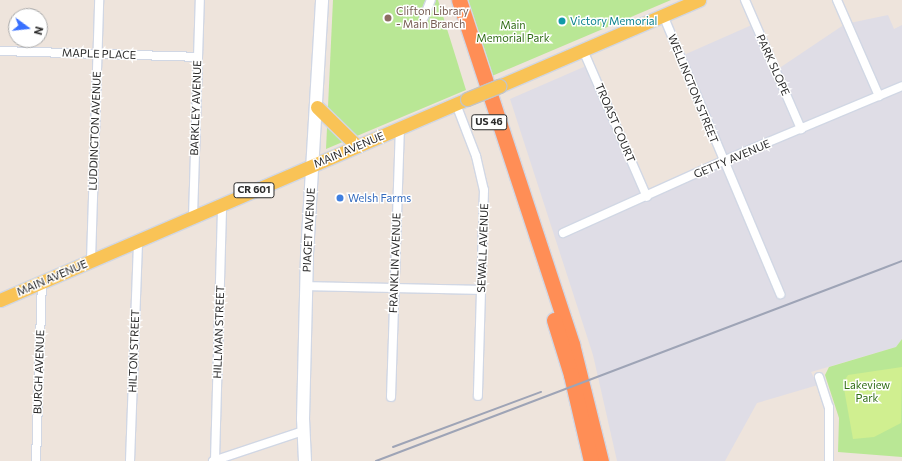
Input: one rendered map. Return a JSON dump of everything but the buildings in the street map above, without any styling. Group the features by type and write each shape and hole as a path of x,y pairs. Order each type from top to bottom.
{"highway":[{"name":"US 46","path":"450,0 571,375 590,461"},
{"name":"US 46","path":"459,0 572,344 602,461"}],"main road":[{"name":"MAIN AVENUE","path":"0,300 699,0"},
{"path":"317,107 357,146"}],"street":[{"name":"LUDDINGTON AVENUE","path":"91,261 99,0"},
{"name":"BARKLEY AVENUE","path":"193,217 200,0"},
{"name":"PIAGET AVENUE","path":"305,461 303,431 306,286 322,0"},
{"path":"424,17 431,0"},
{"name":"PARK SLOPE","path":"745,0 802,129"},
{"path":"837,0 879,96"},
{"name":"WELLINGTON STREET","path":"663,15 780,294"},
{"name":"TROAST COURT","path":"583,50 647,197"},
{"name":"MAPLE PLACE","path":"0,51 198,58"},
{"name":"GETTY AVENUE","path":"563,233 647,197 723,161 902,86"},
{"name":"SEWALL AVENUE","path":"462,101 484,190 478,396"},
{"name":"FRANKLIN AVENUE","path":"390,397 400,128"},
{"name":"HILLMAN STREET","path":"214,461 222,204"},
{"name":"HILTON STREET","path":"130,461 138,241"},
{"name":"BURGH AVENUE","path":"36,461 42,282"},
{"path":"306,286 481,290"},
{"path":"819,377 829,407 829,461"},
{"path":"214,461 303,431"}],"shaded area":[{"path":"888,15 894,29 902,25 902,339 896,347 811,372 818,385 757,403 725,461 617,461 593,355 510,99 586,66 643,198 723,162 677,58 754,24 775,71 845,24"}],"green space":[{"path":"333,0 438,0 466,90 326,149"},
{"name":"Main Memorial Park","path":"468,0 671,0 492,76"},
{"name":"Lakeview Park","path":"902,339 902,457 838,452 839,418 825,375 829,367 896,347"},
{"path":"902,367 901,423 874,437 853,439 843,383 848,375"}],"railway":[{"path":"376,461 902,261"},
{"path":"393,447 541,392"}],"place":[{"name":"Clifton Library - Main Branch","path":"388,18"},
{"name":"Victory Memorial","path":"562,21"},
{"name":"Welsh Farms","path":"340,198"}]}
